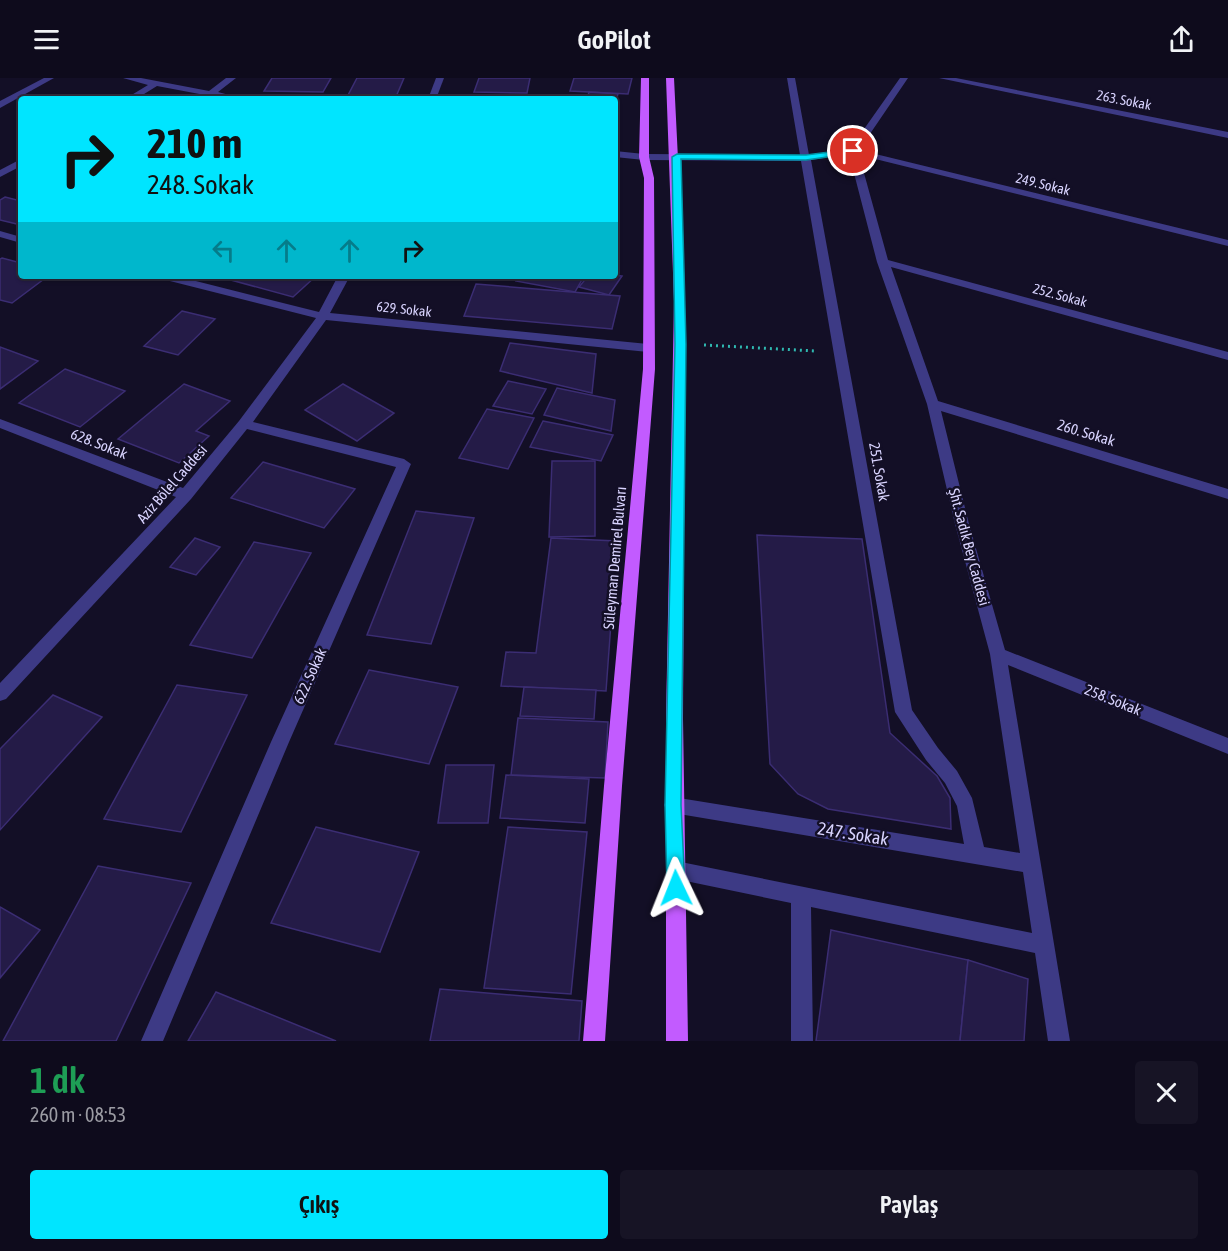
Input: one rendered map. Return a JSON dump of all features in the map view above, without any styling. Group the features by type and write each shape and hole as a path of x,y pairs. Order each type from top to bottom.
{"main road":[{"name":"Süleyman Demirel Bulvarı","path":"594,1041 613,786 649,369 648,178 644,158 645,78"},
{"path":"670,78 677,157 680,344 673,805 677,1041"}],"street":[{"path":"0,105 50,78"},
{"path":"127,78 154,85 222,96"},
{"path":"210,94 232,78"},
{"path":"433,96 440,78"},
{"name":"251. Sokak","path":"791,78 904,712 951,777 966,804 976,855"},
{"path":"618,154 644,158 806,158 853,151 903,78"},
{"name":"263. Sokak","path":"944,78 1228,135"},
{"path":"134,96 154,85"},
{"name":"249. Sokak","path":"853,151 1228,243"},
{"name":"Şht. Sadık Bey Caddesi","path":"853,151 883,262 933,404 962,524 998,654 1059,1041"},
{"path":"0,174 18,164"},
{"path":"0,234 18,239"},
{"name":"252. Sokak","path":"883,262 1228,356"},
{"name":"629. Sokak","path":"174,279 323,316 648,348"},
{"name":"Aziz Bölel Caddesi","path":"2,690 186,495 244,424 323,316 342,279"},
{"name":"260. Sokak","path":"933,404 1228,494"},
{"name":"628. Sokak","path":"0,423 186,495"},
{"name":"622. Sokak","path":"152,1041 280,742 404,464 244,424"},
{"name":"258. Sokak","path":"998,654 1228,746"},
{"name":"247. Sokak","path":"673,805 1032,864"},
{"path":"675,870 1044,945"},
{"path":"801,896 802,1041"}],"path":[{"path":"680,344 841,352"}],"building":[{"path":"272,78 331,78 323,92 264,91"},
{"path":"357,78 404,78 396,96 348,96"},
{"path":"479,78 530,78 527,93 474,92"},
{"path":"574,78 632,78 628,94 570,91"},
{"path":"589,92 618,94 617,96 588,96"},
{"path":"5,197 18,200 18,224 0,220 0,200"},
{"path":"0,259 18,262 18,279 44,279 12,303 0,300"},
{"path":"618,275 622,276 609,295 579,287 586,279 618,279"},
{"path":"232,279 313,279 293,297"},
{"path":"517,279 582,279 575,292 516,281"},
{"path":"476,284 620,296 612,329 464,316"},
{"path":"182,311 215,319 178,355 144,346"},
{"path":"510,343 596,354 592,393 500,371"},
{"path":"0,347 38,361 0,389"},
{"path":"65,369 125,391 80,427 19,403"},
{"path":"508,381 546,389 532,414 493,406"},
{"path":"184,384 230,401 196,431 209,436 179,463 118,439"},
{"path":"343,384 394,413 357,441 305,410"},
{"path":"557,388 615,400 611,431 544,415"},
{"path":"487,409 534,418 508,469 459,458"},
{"path":"543,421 613,435 601,461 530,447"},
{"path":"552,461 595,461 595,536 549,537"},
{"path":"263,462 355,489 324,528 231,498"},
{"path":"416,511 474,518 431,644 367,635"},
{"path":"757,535 862,539 890,733 937,776 950,798 951,829 828,809 798,794 770,764"},
{"path":"195,538 220,547 196,575 170,567"},
{"path":"551,538 617,541 606,691 501,686 506,652 536,653"},
{"path":"254,542 311,553 252,658 190,645"},
{"path":"369,670 458,687 429,764 335,744"},
{"path":"177,685 247,695 181,832 104,819"},
{"path":"524,687 596,690 594,719 520,716"},
{"path":"53,695 102,717 0,830 0,749"},
{"path":"518,718 608,722 605,778 511,775"},
{"path":"446,765 494,765 488,823 438,823"},
{"path":"506,775 589,779 585,823 500,818"},
{"path":"316,827 419,852 380,952 271,923"},
{"path":"508,827 587,832 571,994 484,988"},
{"path":"98,866 191,883 116,1041 3,1041"},
{"path":"0,907 40,930 0,978"},
{"path":"831,930 968,960 960,1041 816,1041"},
{"path":"968,960 1028,979 1024,1041 960,1041"},
{"path":"440,989 582,1001 579,1041 430,1041"},
{"path":"216,992 336,1041 188,1041"}],"route":[{"path":"676,888 673,805 680,344 677,157 806,158 853,151"}]}
